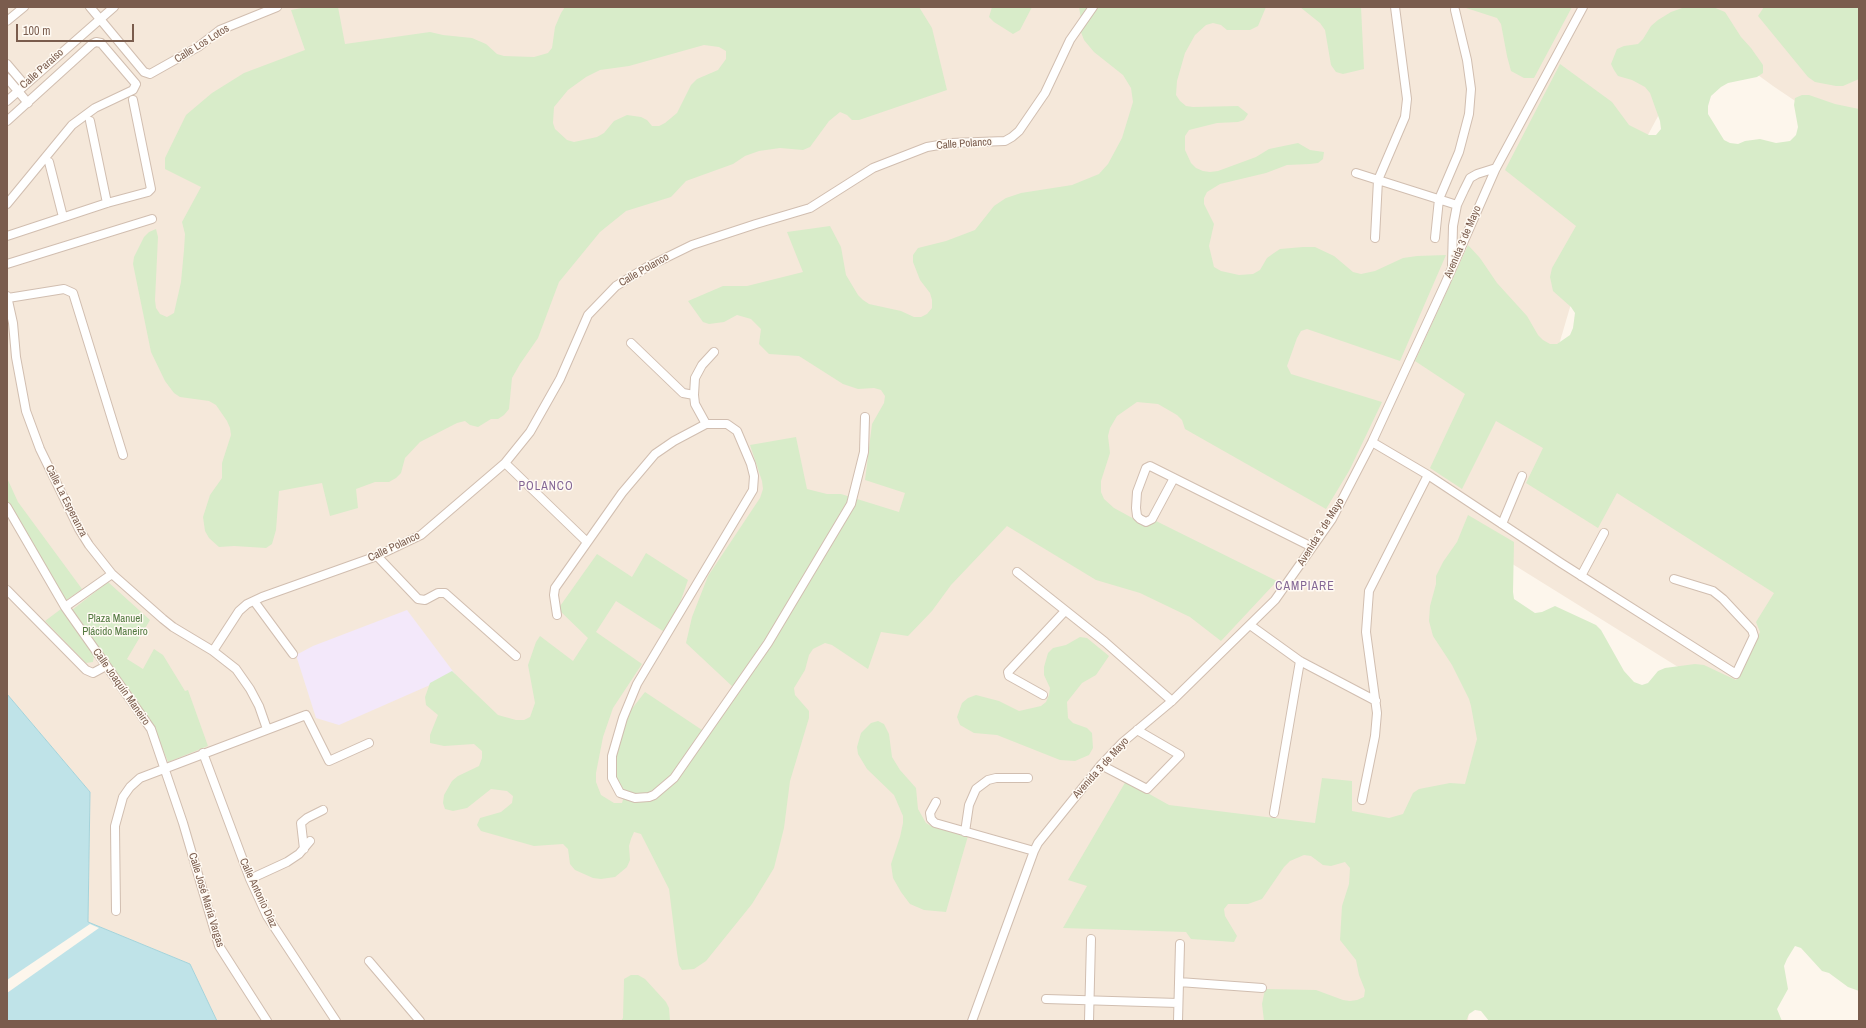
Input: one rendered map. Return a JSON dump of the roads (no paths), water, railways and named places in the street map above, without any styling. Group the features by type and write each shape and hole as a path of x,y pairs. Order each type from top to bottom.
{"street":[{"path":"7,21 24,7"},
{"path":"90,7 99,18"},
{"name":"Calle Paraíso","path":"7,101 24,84 99,18 114,7"},
{"name":"Calle Los Lotos","path":"99,18 144,72 150,74 198,47 220,30 277,7"},
{"name":"Calle Polanco","path":"213,650 239,611 254,601 377,556 421,535 505,463 530,432 560,379 588,315 616,286 647,266 692,245 810,208 872,168 920,150 942,144 1005,141 1012,137 1020,131 1045,92 1070,40 1081,27 1093,7"},
{"path":"1375,238 1378,180 1405,117 1407,99 1395,7"},
{"name":"Avenida 3 de Mayo","path":"972,1021 1038,843 1101,765 1137,730 1172,701 1275,600 1332,519 1372,442 1496,168 1583,7"},
{"path":"1435,238 1439,199 1459,152 1469,114 1471,89 1467,60 1455,10"},
{"path":"7,121 96,42 101,43 136,84 133,90 95,108 72,125 7,204"},
{"path":"7,64 24,84"},
{"path":"7,78 28,103"},
{"path":"7,236 107,203 148,192 151,189 133,100"},
{"path":"90,121 107,203"},
{"path":"49,162 63,217"},
{"path":"1452,268 1452,243 1457,205 1470,178 1477,174 1496,168"},
{"path":"1356,173 1457,205"},
{"path":"7,264 152,219"},
{"path":"7,297 64,289 73,293 123,454"},
{"name":"Calle La Esperanza","path":"7,297 13,323 16,357 26,411 40,448 79,530 112,574 173,627 213,650 241,675 258,706 267,729"},
{"path":"631,343 683,393 694,395"},
{"path":"706,424 695,404 695,378 702,365 714,352"},
{"path":"7,361 16,357"},
{"path":"557,615 554,595 555,588 622,493 655,454 674,441 706,424 727,424 737,431 751,464 754,476 753,490 637,684 630,698 612,756 612,778 620,793 631,797 649,797 666,786 674,778 772,636 851,504 864,452 865,417"},
{"path":"1372,442 1428,475 1581,576 1736,674 1754,636 1752,630 1723,599 1713,591 1674,580"},
{"path":"505,463 587,542"},
{"path":"1174,478 1152,519 1146,522 1140,519 1137,516 1136,508 1137,492 1146,468 1150,466 1174,478 1312,547"},
{"path":"1362,800 1374,736 1376,701 1366,632 1369,591 1428,475"},
{"path":"1502,524 1522,476"},
{"name":"Calle Joaquín Maneiro","path":"7,507 65,607 151,729 165,769"},
{"path":"1581,576 1604,533"},
{"path":"377,556 418,599 425,600 438,593 445,593 516,656"},
{"path":"1017,572 1106,642 1172,701"},
{"path":"65,607 112,574"},
{"path":"7,590 86,670 93,673 106,666"},
{"path":"254,601 293,654"},
{"path":"1042,695 1009,676 1008,672 1065,611"},
{"path":"1250,625 1300,661 1376,701"},
{"path":"1274,813 1300,661"},
{"path":"116,911 114,826 120,806 130,787 140,778 306,715 329,761 369,743"},
{"path":"1101,765 1148,789 1180,755 1137,730"},
{"name":"Calle Antonio Díaz","path":"203,754 250,879 266,916 336,1021"},
{"name":"Calle José María Vargas","path":"165,769 183,823 219,946 267,1021"},
{"path":"965,832 969,805 976,789 988,780 996,778 1028,778"},
{"path":"936,802 930,813 931,819 935,823 1034,851"},
{"path":"304,849 301,823 307,818 323,810"},
{"path":"250,879 287,862 304,849 310,841"},
{"path":"1088,1021 1092,939"},
{"path":"1178,1021 1180,944"},
{"path":"369,961 420,1021"},
{"path":"1179,982 1262,988"},
{"path":"1046,998 1178,1004"}],"water":[{"path":"7,694 90,792 88,922 190,964 217,1021 7,1021"}],"district":[{"name":"POLANCO","path":"546,487"},
{"name":"CAMPIARE","path":"1305,587"}],"park label":[{"name":"Plaza Manuel Plácido Maneiro","path":"115,625"}]}
